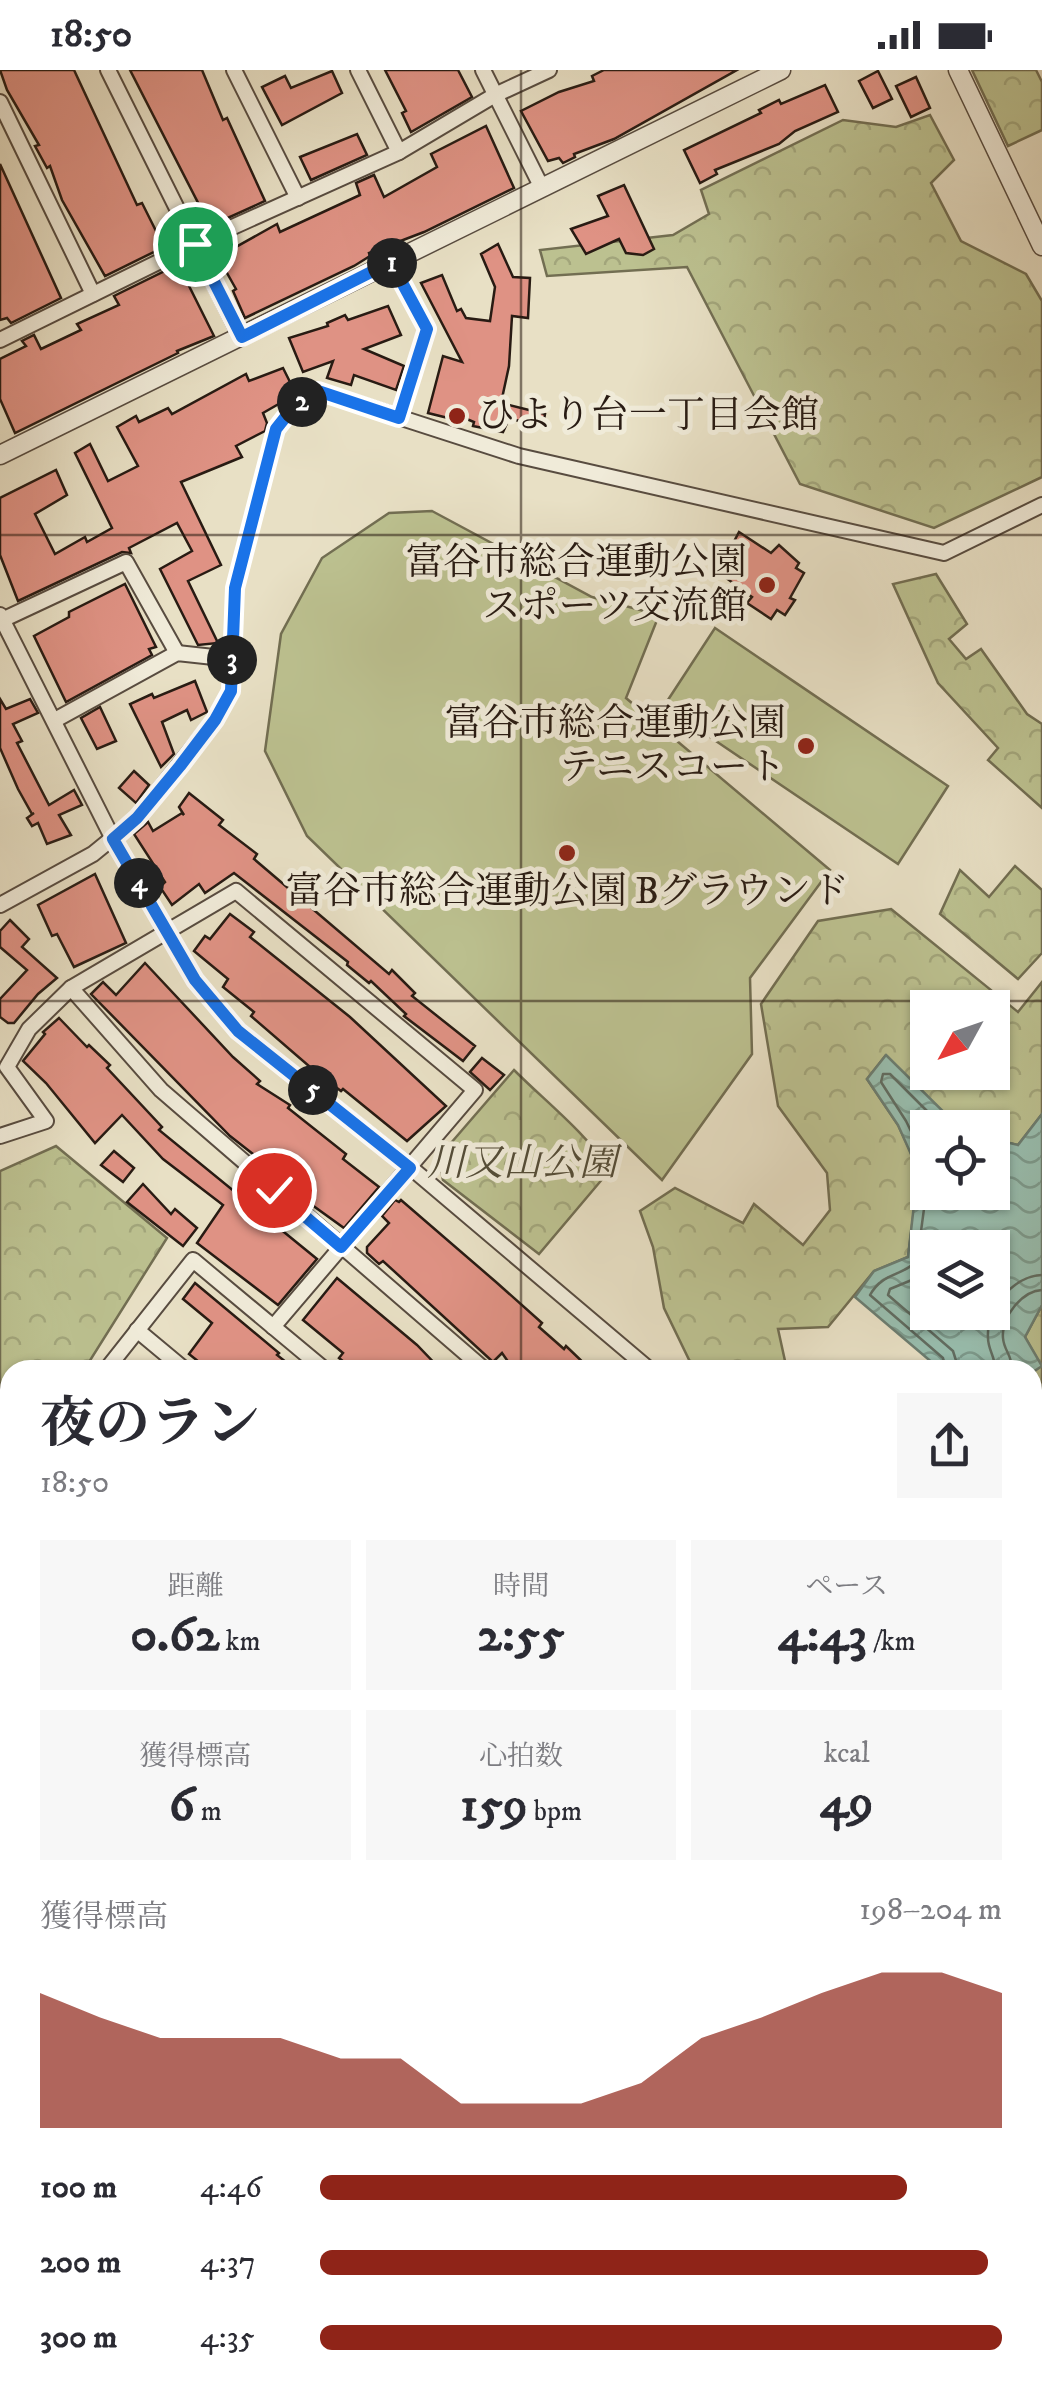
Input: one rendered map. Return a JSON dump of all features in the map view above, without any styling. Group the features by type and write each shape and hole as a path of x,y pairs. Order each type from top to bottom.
{"street":[{"path":"108,70 242,337"},
{"path":"234,70 298,198"},
{"path":"358,70 399,152"},
{"path":"483,70 542,188"},
{"path":"0,340 195,244 399,152 495,95 549,70"},
{"path":"0,454 781,70"},
{"path":"958,70 1042,246"},
{"path":"0,102 93,294"},
{"path":"391,262 427,329 399,418"},
{"path":"0,905 113,839 137,818 215,720 231,691 235,588 276,429 291,410 318,391 519,456 944,553 1042,505"},
{"path":"177,653 126,562 1,618 113,839 195,980 238,1031 410,1168 638,1360"},
{"path":"55,720 177,653 232,659"},
{"path":"0,1136 46,1121 7,1067 29,1028 71,988 236,891 475,1090 273,1327"},
{"path":"71,988 161,1090 473,1360"},
{"path":"114,1360 193,1260 313,1360"},
{"path":"138,1330 173,1360"}],"green space":[{"path":"972,70 1036,70 1042,82 1042,130 1008,146"},
{"path":"930,115 954,160 931,183 961,241 1026,274 1042,301 1042,477 934,528 800,484 687,267 547,276 540,250 673,235 709,214 701,190 843,120 896,127"},
{"name":"富谷市総合運動公園 Bグラウンド","path":"432,511 592,597 659,615 626,698 830,870 750,978 752,1054 662,1180 307,836 265,751 281,634 322,558 389,513"},
{"path":"936,574 967,624 949,639 966,659 981,649 1027,714 1042,724 1042,808 988,760 998,748 938,683 893,584"},
{"name":"富谷市総合運動公園 テニスコート","path":"715,628 948,786 898,864 664,706"},
{"path":"1015,866 1042,890 1042,953 1018,979 940,914 960,870 989,897"},
{"path":"891,909 991,990 910,990 910,1081 885,1056 867,1079 910,1151 910,1210 914,1210 908,1257 874,1271 828,1327 778,1329 785,1360 689,1360 664,1308 653,1247 640,1211 675,1188 743,1223 754,1204 803,1245 830,1210 827,1173 778,1106 761,1004 818,921"},
{"path":"1042,982 1042,1114 1018,1145 1010,1143 1010,1110 940,1110 919,1090 1010,1090 1010,1006 1018,1012"},
{"name":"川又山公園","path":"514,1070 577,1130 610,1170 539,1254 443,1180 438,1158"},
{"path":"56,1146 167,1238 90,1360 0,1360 0,1171"},
{"path":"1042,1305 1042,1360 1038,1360 1025,1337"}],"water":[{"path":"886,1055 910,1079 910,1090 921,1090 942,1110 910,1110 910,1152 898,1125 867,1079"},
{"path":"1042,1114 1042,1305 1025,1337 1038,1360 929,1360 855,1297 874,1271 908,1257 910,1240 910,1330 1010,1330 1010,1230 911,1230 913,1210 1010,1210 1010,1143 1018,1145"}],"building":[{"path":"0,70 74,70 137,205 142,203 164,247 105,276 62,200 50,166 47,168 35,146 39,145 7,90"},
{"path":"130,70 202,70 265,201 210,226"},
{"path":"385,70 458,70 472,97 411,132 402,113 406,111"},
{"path":"604,70 737,70 614,139 574,154 563,163 559,158 548,161 521,111 559,92 594,81 592,76"},
{"path":"332,71 342,93 282,125 262,87 285,76 291,88"},
{"path":"878,71 892,99 873,108 859,81"},
{"path":"916,77 930,108 911,117 896,86"},
{"path":"825,85 838,112 795,131 779,144 715,170 717,174 700,183 684,150 761,113 759,110 779,100 781,104"},
{"path":"486,126 514,188 424,232 369,253 354,266 245,318 233,291 236,289 218,257 277,224 280,232 360,195 356,183 374,175 384,197 437,167 431,154"},
{"path":"357,134 367,155 311,180 300,157"},
{"path":"0,164 61,298 11,323 7,318 0,320"},
{"path":"624,185 654,249 643,255 626,253 619,239 586,254 571,229 608,216 598,196"},
{"path":"498,244 513,277 530,278 528,318 512,316 509,366 501,403 545,414 543,425 509,419 503,432 473,426 474,422 450,412 448,418 428,413 443,356 462,362 421,283 442,275 457,311 461,309 466,318 490,321 495,287 481,254"},
{"path":"173,267 178,279 184,276 214,336 15,433 0,399 0,359 26,346 22,341 34,335 41,349 81,330 77,324 119,305 114,296"},
{"path":"388,306 401,335 364,349 404,366 396,390 354,375 351,385 327,378 333,361 303,372 289,338 328,326 327,323 345,315 348,320"},
{"path":"283,368 296,394 263,413 265,431 236,446 242,457 181,482 221,565 188,581 218,643 198,645 160,569 192,551 177,523 129,548 131,553 122,552 18,601 0,555 0,498 56,470 67,495 35,514 55,554 85,537 87,542 112,528 75,453 90,444 108,481 138,466 117,427 136,416 139,422 168,408 172,414 246,374 249,381"},
{"name":"富谷市総合運動公園 スポーツ交流館","path":"739,532 771,553 779,545 799,563 796,568 804,573 785,615 777,610 771,619 747,603 752,597 718,572"},
{"path":"125,584 156,647 149,649 152,655 66,702 34,636 69,617 69,612"},
{"path":"195,681 207,712 191,720 187,710 162,722 174,754 161,767 130,704"},
{"path":"0,699 6,709 30,699 38,713 13,724 22,741 17,743 49,805 74,790 82,805 59,815 71,835 47,844 38,823 32,826 27,818 34,813 18,789 0,748"},
{"path":"100,707 116,741 97,749 81,718"},
{"path":"134,771 149,785 136,803 119,788"},
{"path":"189,793 223,820 219,825 257,854 254,859 389,974 392,970 415,993 412,996 475,1046 463,1061 404,1016 348,962 234,873 205,893 199,884 172,905 160,887 165,882 134,834 148,822 153,831 184,815 179,807"},
{"path":"95,874 126,943 74,967 57,934 52,936 38,905"},
{"path":"230,914 254,932 250,937 350,1017 446,1106 407,1141 317,1073 251,1016 254,1012 223,987 228,979 194,951 205,936 210,939"},
{"path":"10,920 29,939 22,947 57,978 14,1023 0,1017 0,999 27,970 0,947 0,931"},
{"path":"145,963 260,1081 257,1084 290,1105 288,1108 346,1154 343,1159 379,1187 344,1228 230,1136 91,994 103,982 116,995"},
{"path":"59,1018 110,1065 107,1068 162,1127 159,1130 317,1259 278,1305 197,1243 223,1205 163,1159 122,1115 95,1143 23,1061 43,1032"},
{"path":"482,1058 504,1075 490,1090 470,1072"},
{"path":"114,1151 134,1168 123,1182 101,1165"},
{"path":"143,1184 171,1214 175,1209 197,1228 183,1246 127,1202"},
{"path":"395,1200 401,1200 542,1323 539,1327 581,1360 507,1360 502,1353 491,1360 383,1261 379,1264 367,1253 367,1247 389,1223 382,1216"},
{"path":"337,1278 431,1360 342,1360 343,1353 303,1320"},
{"path":"195,1283 283,1360 196,1360 189,1354 212,1323 183,1299"}],"place":[{"name":"ひより台一丁目会館","path":"457,416"},
{"name":"富谷市総合運動公園 スポーツ交流館","path":"767,585"},
{"name":"富谷市総合運動公園 テニスコート","path":"806,746"},
{"name":"富谷市総合運動公園 Bグラウンド","path":"567,853"}],"route":[{"path":"195,244 242,337 391,262 427,329 399,418 318,391 291,410 276,429 235,588 231,691 215,720 180,766 137,818 113,839 195,980 238,1031 410,1168 341,1247 274,1190"}]}
